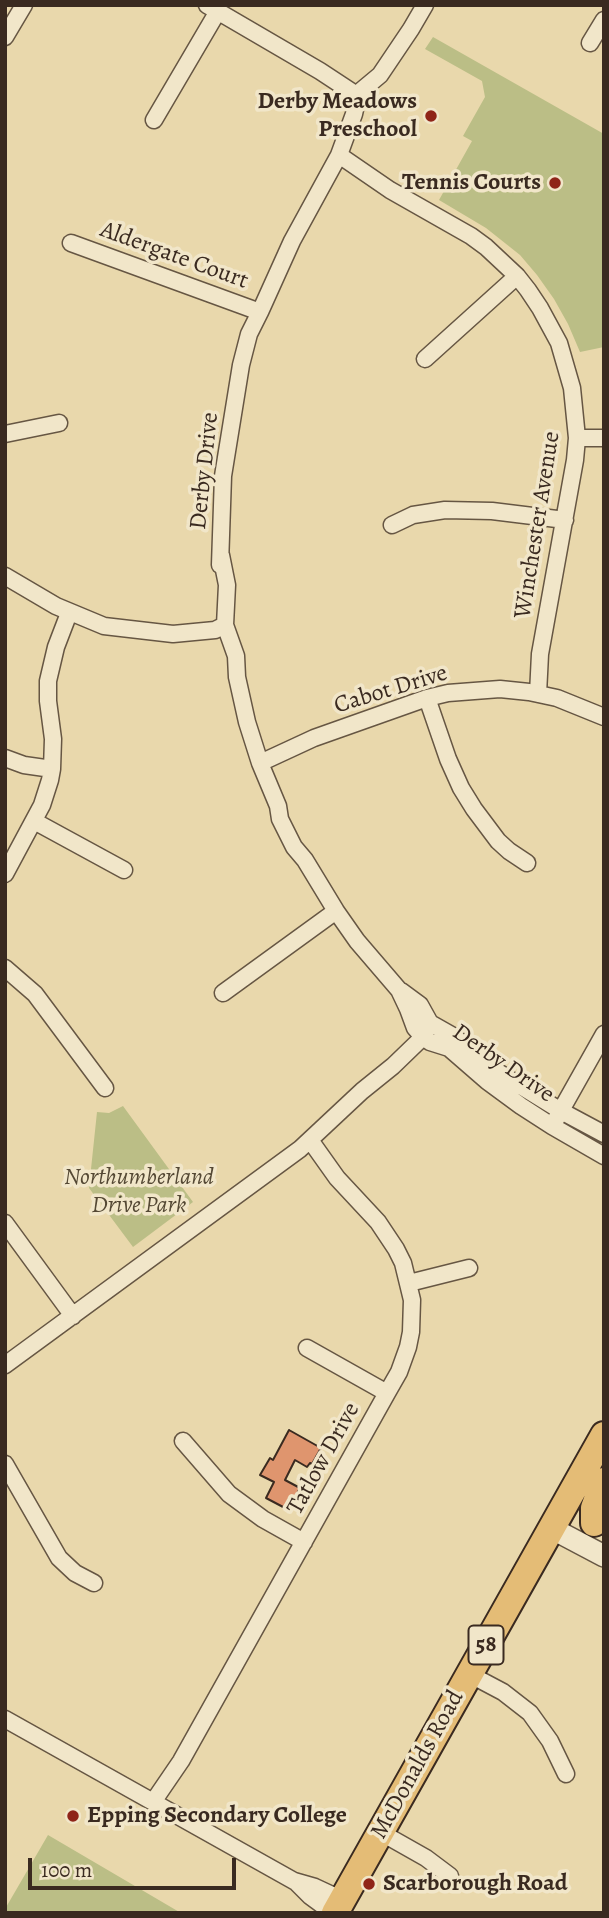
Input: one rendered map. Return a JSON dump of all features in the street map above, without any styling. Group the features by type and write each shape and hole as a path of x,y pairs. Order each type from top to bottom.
{"main road":[{"name":"McDonalds Road","path":"337,1908 604,1434"},
{"path":"599,1525 594,1508 604,1481"}],"street":[{"path":"5,37 23,5"},
{"name":"Derby Drive","path":"425,5 380,75 363,95 336,161 292,241 260,312 254,342 236,392 223,476 218,626 236,656 237,677 247,722 259,758 278,806 287,816 304,859 357,941 399,990 430,1042 456,1053 487,1081 552,1126 604,1156"},
{"path":"155,120 212,8 320,71 343,79 363,95"},
{"path":"590,43 604,20"},
{"name":"Winchester Avenue","path":"336,161 471,236 502,261 517,276 540,308 559,343 572,388 577,438 565,520 533,693"},
{"name":"Aldergate Court","path":"71,243 260,312"},
{"path":"425,359 517,276"},
{"path":"5,434 59,423"},
{"path":"577,438 604,439"},
{"path":"392,525 412,514 445,510 492,511 565,520"},
{"path":"5,576 69,613 104,626 145,631 193,622 218,626"},
{"path":"5,874 47,792 52,769 53,739 48,681 56,647 69,613"},
{"name":"Cabot Drive","path":"259,758 283,754 314,738 427,698 479,689 533,693 574,704 604,718"},
{"path":"427,698 447,759 461,788 498,841 527,863"},
{"path":"5,758 52,769"},
{"path":"34,821 124,870"},
{"path":"223,993 336,911"},
{"path":"5,968 36,994 105,1088"},
{"path":"5,1365 305,1144 393,1066 424,1030"},
{"name":"Derby Drive","path":"424,1030 453,1036 498,1072 604,1134"},
{"path":"552,1126 604,1034"},
{"name":"Tatlow Drive","path":"157,1804 387,1393 404,1361 411,1332 412,1300 409,1283 403,1263 388,1236 305,1144"},
{"path":"5,1223 73,1315"},
{"path":"409,1283 469,1268"},
{"path":"307,1349 387,1393"},
{"path":"183,1441 229,1494 263,1519 304,1542"},
{"path":"5,1464 59,1558 75,1573 94,1583"},
{"path":"557,1518 599,1525"},
{"path":"557,1518 604,1556"},
{"path":"469,1674 503,1692 530,1713 546,1734 566,1774"},
{"path":"5,1719 294,1881 315,1887 337,1908"},
{"path":"380,1832 426,1858 450,1876"}],"green space":[{"path":"433,37 604,134 604,347 580,352 554,299 520,255 486,228 439,200 472,141 463,136 485,97 482,81 425,49"},
{"name":"Northumberland Drive Park","path":"123,1106 193,1202 133,1247 89,1188 97,1112 109,1113"},
{"path":"48,1835 181,1913 5,1913"}],"building":[{"path":"289,1430 321,1448 312,1464 307,1467 295,1460 285,1480 300,1488 292,1503 289,1502 285,1508 266,1498 274,1482 260,1475 270,1458 273,1460"}],"place":[{"name":"Derby Meadows Preschool","path":"431,116"},
{"name":"Tennis Courts","path":"555,183"},
{"name":"Epping Secondary College","path":"73,1816"},
{"name":"Scarborough Road","path":"369,1884"}]}
